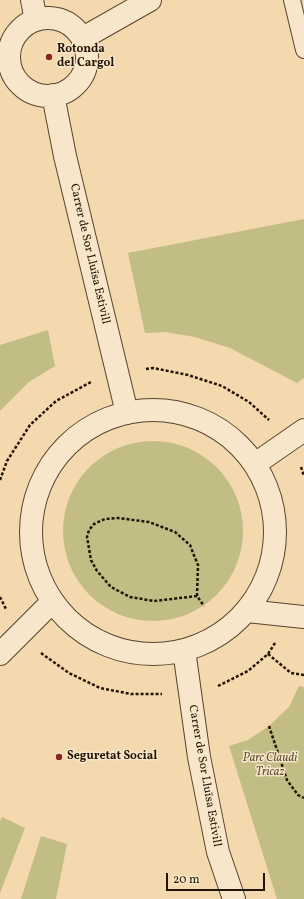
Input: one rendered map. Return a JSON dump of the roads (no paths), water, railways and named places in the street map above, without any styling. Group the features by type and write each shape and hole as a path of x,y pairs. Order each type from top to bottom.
{"street":[{"path":"83,38 150,0"},
{"path":"34,10 47,18 58,19 68,23 83,38 87,50 87,62 83,74 75,84 65,92 53,96 42,95 30,91 21,84 7,78 12,43 17,33 26,25 34,10"},
{"name":"Carrer de Sor Lluïsa Estivill","path":"53,96 65,156 127,413"},
{"path":"145,410 163,410 182,413 199,419 230,437 244,450 255,464 263,478 273,507 276,539 270,570 264,585 247,611 236,622 212,639 184,650 163,654 142,654 121,650 101,643 82,632 66,619 52,602 43,587 36,569 30,539 31,515 42,479 63,448 77,436 109,418 145,410"},
{"path":"255,464 304,430"},
{"path":"0,654 52,602"},
{"path":"247,611 304,617"},
{"name":"Carrer de Sor Lluïsa Estivill","path":"184,650 199,757 218,852 234,899"}],"lane":[{"path":"292,0 304,50"}],"place":[{"name":"Rotonda del Cargol","path":"49,57"},
{"name":"Seguretat Social","path":"59,757"}],"park label":[{"name":"Parc Claudi Tricaz","path":"270,766"}]}
